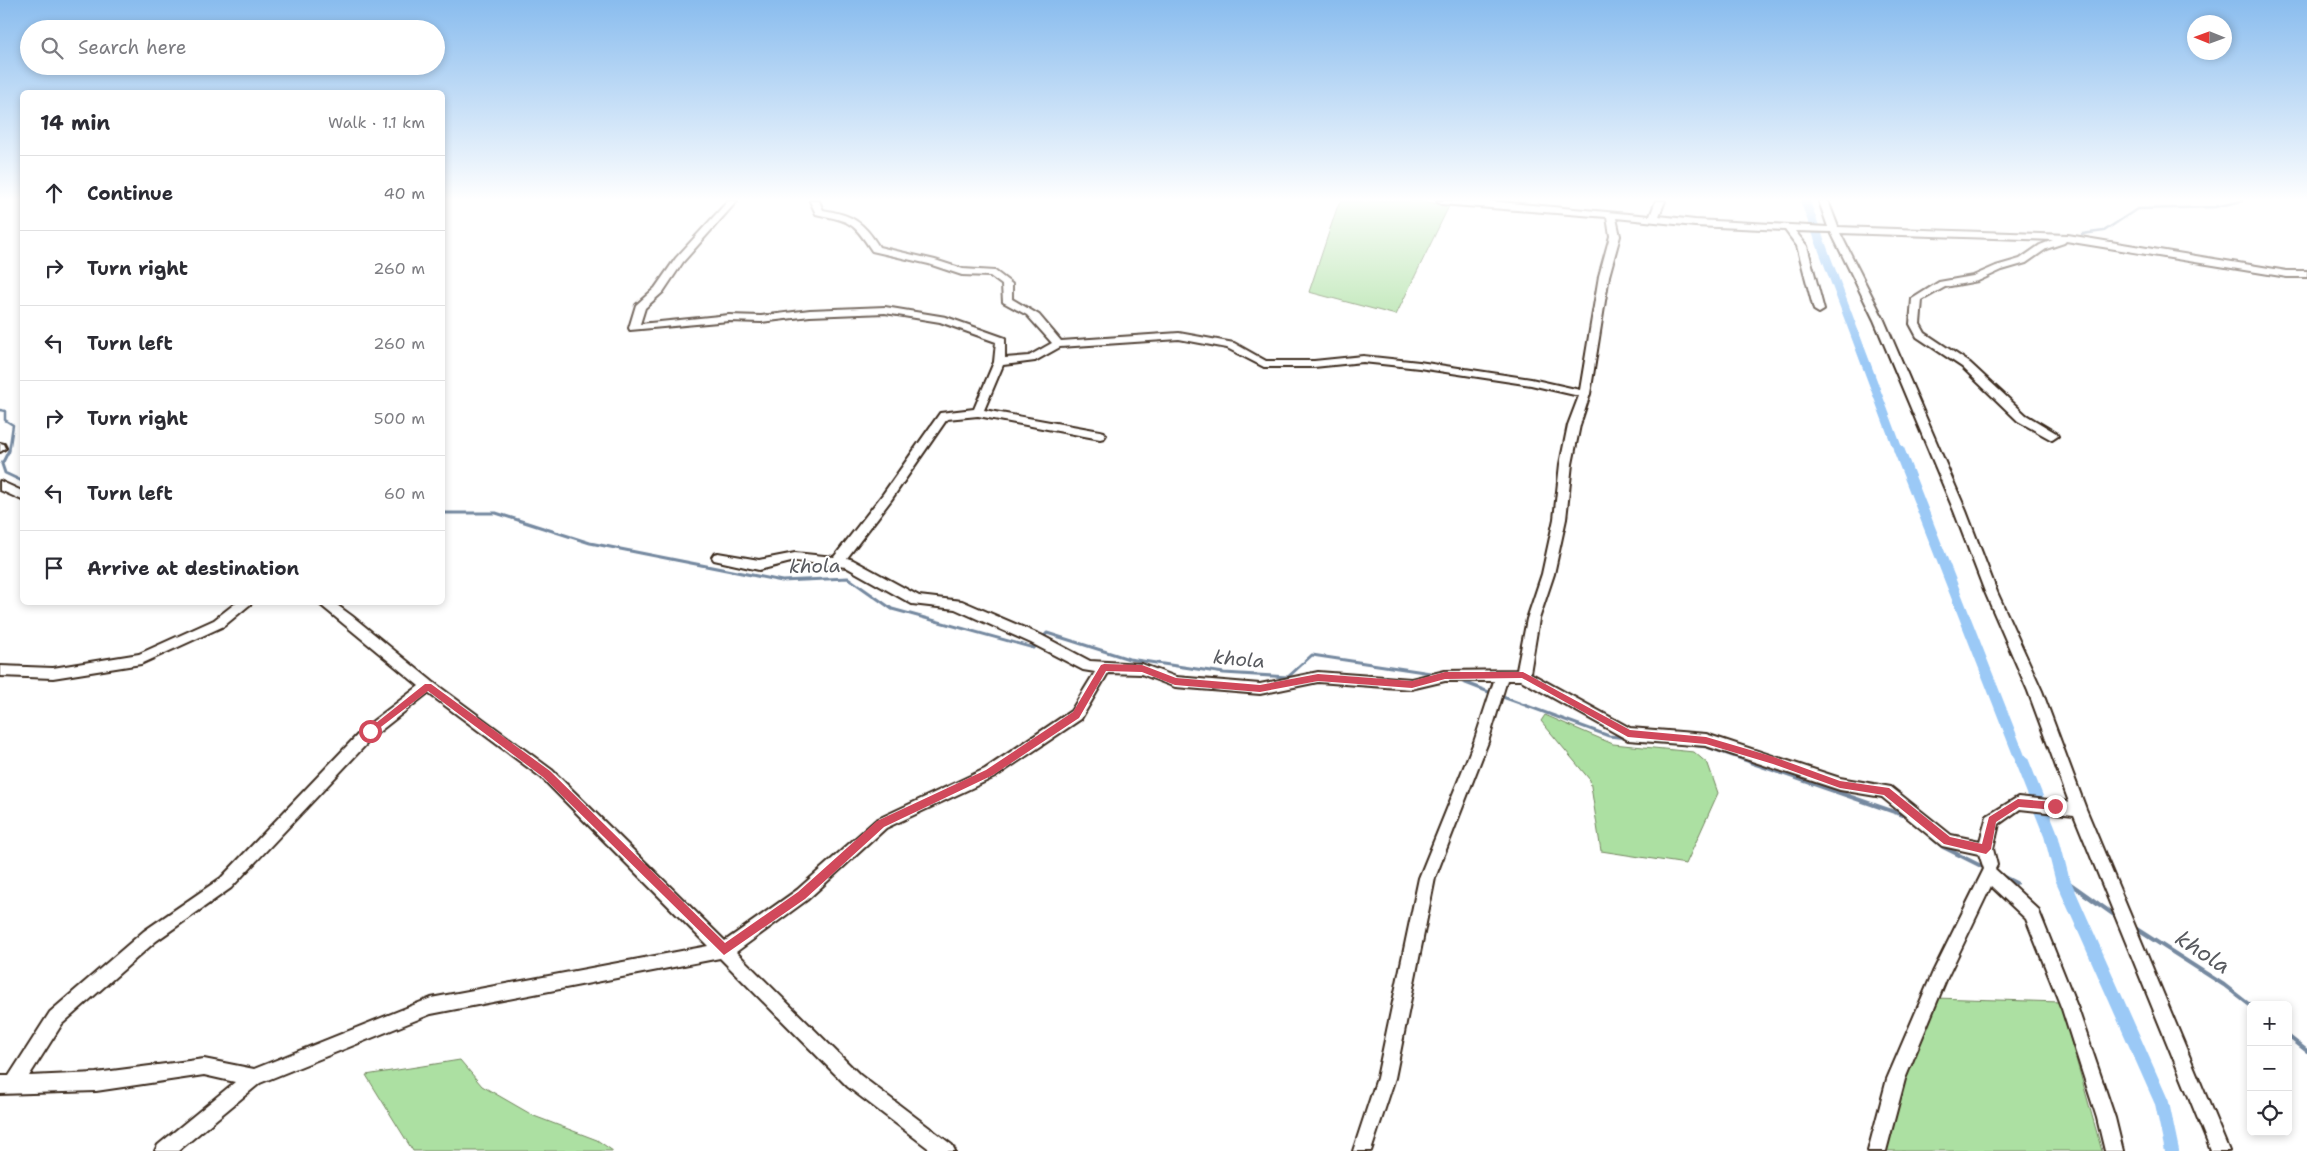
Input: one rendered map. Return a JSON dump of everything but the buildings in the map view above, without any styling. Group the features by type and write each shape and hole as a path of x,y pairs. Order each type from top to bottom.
{"street":[{"path":"684,255 659,290 640,307 634,328 729,318 761,320 810,313 885,310 942,319 1001,340 999,362 978,412"},
{"path":"899,255 932,262 962,272 992,273 1007,284 1007,300 1025,307 1038,318 1058,344"},
{"path":"1523,675 1533,619 1548,574 1560,519 1566,464 1574,425 1586,394 1604,276 1610,255"},
{"path":"1804,255 1819,310"},
{"path":"1847,255 1880,320 1991,592 2035,690 2079,808 2220,1151"},
{"path":"2032,255 2023,261 1999,268 1975,279 1942,284 1917,300 1915,324 1921,335 1966,365 2022,418 2052,436"},
{"path":"2171,255 2277,272 2307,274"},
{"path":"999,362 1031,358 1058,344 1179,336 1230,345 1264,364 1314,364 1373,360 1531,382 1586,394"},
{"path":"837,562 887,498 944,416 978,412 1100,435"},
{"path":"0,485 20,495"},
{"path":"718,557 759,564 795,557 849,563 916,601 957,604 1040,641 1088,666 1142,669 1175,682 1260,689 1318,677 1412,684 1445,676 1523,675 1628,734 1706,740 1840,784 1886,791 1948,841 1986,849"},
{"path":"0,671 53,673 141,659 219,624 243,605"},
{"path":"327,605 428,686 547,774 854,1081 946,1151"},
{"path":"164,1151 254,1078 431,1006 724,950 802,895 881,824 990,773 1076,715 1104,668"},
{"path":"1362,1151 1386,1078 1427,878 1481,742 1502,675"},
{"path":"6,1085 56,1018 150,936 226,883 370,731 428,686"},
{"path":"1989,865 1986,849 1992,820 2018,803 2079,808"},
{"path":"1877,1151 1896,1079 1938,978 1989,874 2032,914 2070,1009 2106,1118 2114,1151"},
{"path":"6,1085 96,1082 204,1066 254,1078"}],"green space":[{"path":"1321,255 1425,255 1396,315 1309,292"},
{"path":"1545,715 1613,744 1694,752 1708,764 1718,793 1686,864 1601,851 1590,780 1541,721"},
{"path":"1935,998 2060,1002 2102,1151 1887,1151 1890,1115 1926,1029"},
{"path":"460,1060 482,1086 534,1116 597,1140 613,1151 413,1151 366,1075"}],"waterway":[{"path":"1825,255 1899,452"},
{"name":"khola","path":"0,410 5,411 5,420 13,425 9,452"},
{"name":"khola","path":"9,450 2,464 5,473 20,480"},
{"path":"1899,450 2022,763"},
{"name":"khola","path":"445,513 496,513 590,543 782,581 848,578 892,609 1034,648 1047,633 1129,659 1224,673 1288,677 1312,655 1437,674"},
{"name":"khola","path":"1458,680 1494,694"},
{"name":"khola","path":"1500,696 1609,736 1626,738"},
{"name":"khola","path":"1672,743 1707,747 1753,763"},
{"name":"khola","path":"1750,762 1909,817"},
{"path":"2022,762 2051,835 2062,878 2162,1103 2172,1151"},
{"name":"khola","path":"1932,838 1943,847 1985,868"},
{"name":"khola","path":"2000,875 2016,883"},
{"name":"khola","path":"2062,878 2117,917"},
{"name":"khola","path":"2135,928 2224,985 2247,1003"},
{"name":"khola","path":"2292,1039 2307,1051"}],"route":[{"path":"370,731 428,686 547,774 724,950 802,895 881,824 990,773 1076,715 1104,668 1142,669 1175,682 1260,689 1318,677 1412,684 1445,676 1523,675 1628,734 1706,740 1840,784 1886,791 1948,841 1986,849 1992,820 2018,803 2055,806"}]}
